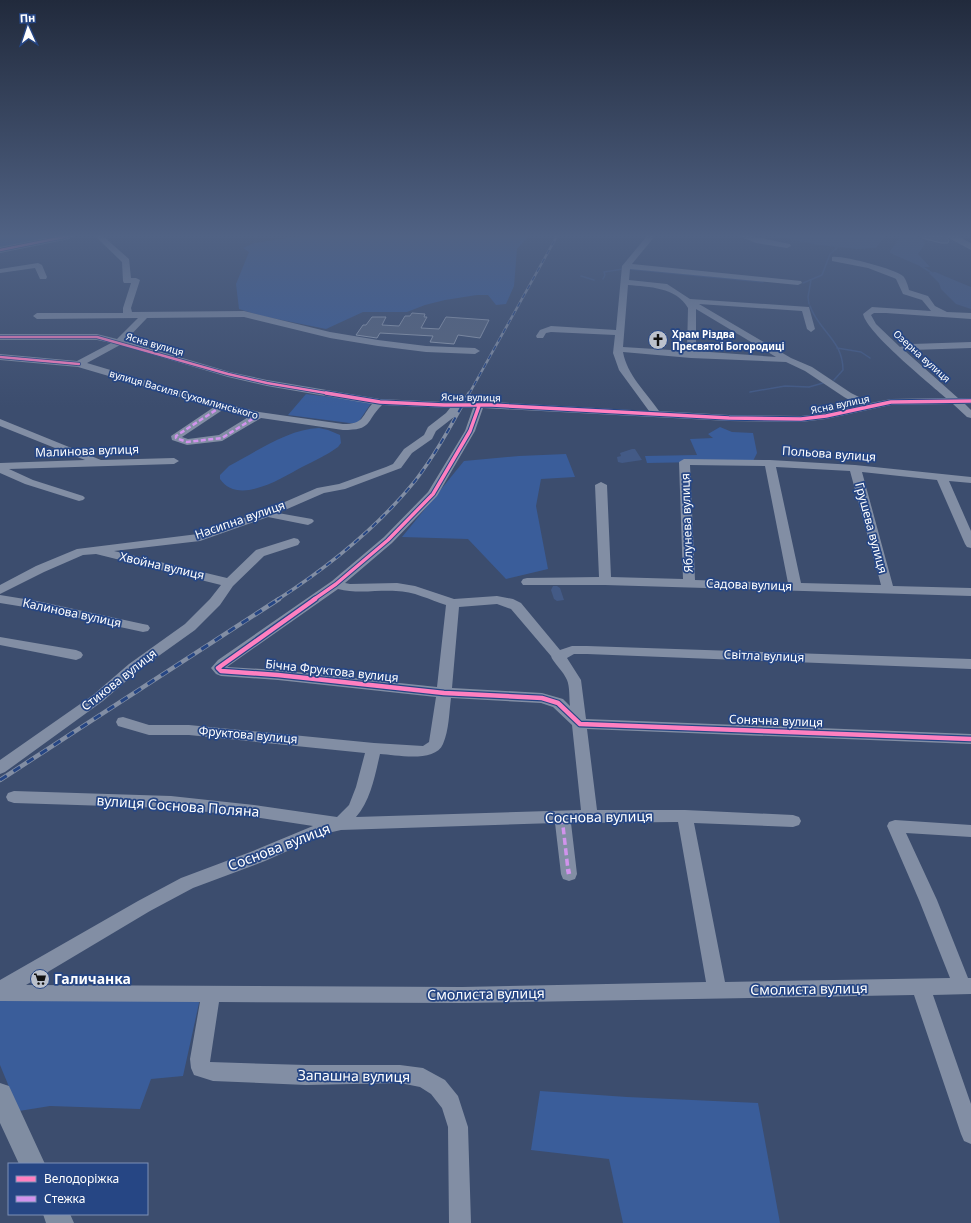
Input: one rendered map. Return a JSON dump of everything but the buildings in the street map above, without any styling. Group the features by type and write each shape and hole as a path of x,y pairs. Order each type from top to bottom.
{"main road":[{"path":"0,1095 32,1163"}],"street":[{"path":"128,316 127,308 132,293"},
{"path":"623,293 618,353 620,363 630,381 656,414"},
{"path":"676,293 788,360"},
{"path":"909,293 925,298 932,308 948,315 971,316"},
{"path":"688,300 806,308 811,329"},
{"path":"688,300 692,308 691,355"},
{"name":"Озерна вулиця","path":"948,315 872,310 867,314 868,318 888,341 900,350 971,415"},
{"path":"37,316 244,314 330,335 378,343 426,349 475,351"},
{"path":"79,364 119,342 146,315"},
{"path":"540,336 545,330 551,329 620,333"},
{"name":"Ясна вулиця","path":"0,337 96,337 119,342 228,374 267,383 380,402 456,406 492,405 729,418 801,419 826,416 869,406 907,400 971,401"},
{"path":"900,350 912,347 971,346"},
{"path":"619,349 691,355 788,360 796,362 822,377 852,399 869,406"},
{"name":"вулиця Василя Сухомлинського","path":"0,357 79,364 222,406 259,415 352,428 367,422 380,402"},
{"path":"222,406 176,436 176,438 187,442 222,438 259,415"},
{"name":"Насипна вулиця","path":"0,590 40,569 81,552 200,537 268,513 321,490 341,487 397,466 408,451 428,437 432,429 450,415 456,406"},
{"path":"336,584 388,540 433,494 470,431 480,406"},
{"path":"0,422 99,463"},
{"name":"Малинова вулиця","path":"0,468 174,461"},
{"name":"Польова вулиця","path":"684,462 770,463 855,468 971,480"},
{"name":"Яблунева вулиця","path":"684,462 689,583"},
{"path":"770,463 795,586"},
{"path":"0,468 29,482 79,498"},
{"name":"Грушева вулиця","path":"855,468 888,589"},
{"path":"942,478 971,544"},
{"path":"601,485 605,580"},
{"path":"268,513 274,516 308,521"},
{"name":"Стикова вулиця","path":"0,768 98,698 134,667 190,627 215,602 229,583 260,553 294,542"},
{"name":"Хвойна вулиця","path":"94,550 229,583"},
{"name":"Садова вулиця","path":"527,582 605,580 971,592"},
{"path":"336,584 350,588 396,587 453,603 497,600 508,602 516,606 557,657 564,663 574,680 590,816"},
{"name":"Бічна Фруктова вулиця","path":"336,584 218,668 221,671 236,673 278,675 444,693 542,698 558,703 580,724"},
{"name":"Калинова вулиця","path":"0,599 37,605 143,628"},
{"name":"Фруктова вулиця","path":"123,722 149,730 189,730 374,748 423,751 431,749 436,744 439,734 453,616 453,603"},
{"path":"0,641 76,655"},
{"name":"Світла вулиця","path":"557,657 572,650 587,650 971,664"},
{"name":"Сонячна вулиця","path":"580,724 971,739"},
{"path":"341,824 355,808 364,787 374,748"},
{"name":"вулиця Соснова Поляна","path":"14,797 171,802 254,811 341,824"},
{"name":"Соснова вулиця","path":"0,992 144,906 187,883 259,856 325,828 341,824 590,816 685,816 793,821"},
{"path":"685,816 717,990"},
{"path":"562,817 569,874"},
{"path":"967,987 895,826 971,831"},
{"name":"Смолиста вулиця","path":"0,992 462,995 967,987"},
{"path":"921,988 971,1134"},
{"name":"Запашна вулиця","path":"211,994 200,1058 200,1068 213,1072 306,1076 400,1074 423,1078 438,1087 451,1103 458,1127 460,1223"}],"shaded area":[{"path":"237,293 511,293 506,304 496,305 488,295 477,295 445,300 425,305 407,312 363,312 326,329 262,316 239,309"},
{"path":"945,293 971,293 971,309 956,304"},
{"path":"306,394 372,402 357,424 288,415"},
{"path":"720,427 732,432 753,433 757,453 753,461 647,463 645,456 697,455 690,439 713,438 708,434"},
{"path":"319,428 340,435 341,443 338,447 272,483 249,490 238,490 228,487 220,479 220,475 229,466 272,442 296,432"},
{"path":"635,449 642,460 622,463 618,462 617,457 621,456 620,453"},
{"path":"566,454 575,477 541,479 536,506 548,569 506,579 468,539 402,537 464,461 519,456"},
{"path":"553,586 560,588 564,600 557,601 554,599 551,590"},
{"path":"0,993 201,994 183,1076 151,1079 140,1109 50,1106 19,1111 0,1065"},
{"path":"540,1091 627,1097 758,1103 780,1223 623,1223 609,1159 531,1150"}],"waterway":[{"path":"809,293 809,304"},
{"path":"810,306 819,322 838,348"},
{"path":"834,380 843,370 842,360 838,348"},
{"path":"838,348 861,352 870,358"},
{"path":"750,392 785,386 809,387 823,383"}],"railway":[{"path":"469,394 525,293"},
{"path":"277,600 315,574 351,546 385,515 415,481 430,460 469,393"},
{"path":"0,780 279,599"}],"marked path":[{"path":"222,406 176,436 176,438 187,442 222,438 259,415"},
{"path":"562,817 569,874"}],"cycle path":[{"path":"0,337 97,337 228,374 267,383 380,402 444,405 492,405 729,418 801,419 826,416 891,402 971,401"},
{"path":"0,357 79,364"},
{"path":"479,406 470,431 433,494 388,540 336,584 223,663 218,668 221,671 278,675 444,693 542,698 558,703 580,724 971,739"}],"place":[{"name":"Храм Різдва Пресвятої Богородиці","path":"658,340"},
{"name":"Галичанка","path":"40,979"}]}
